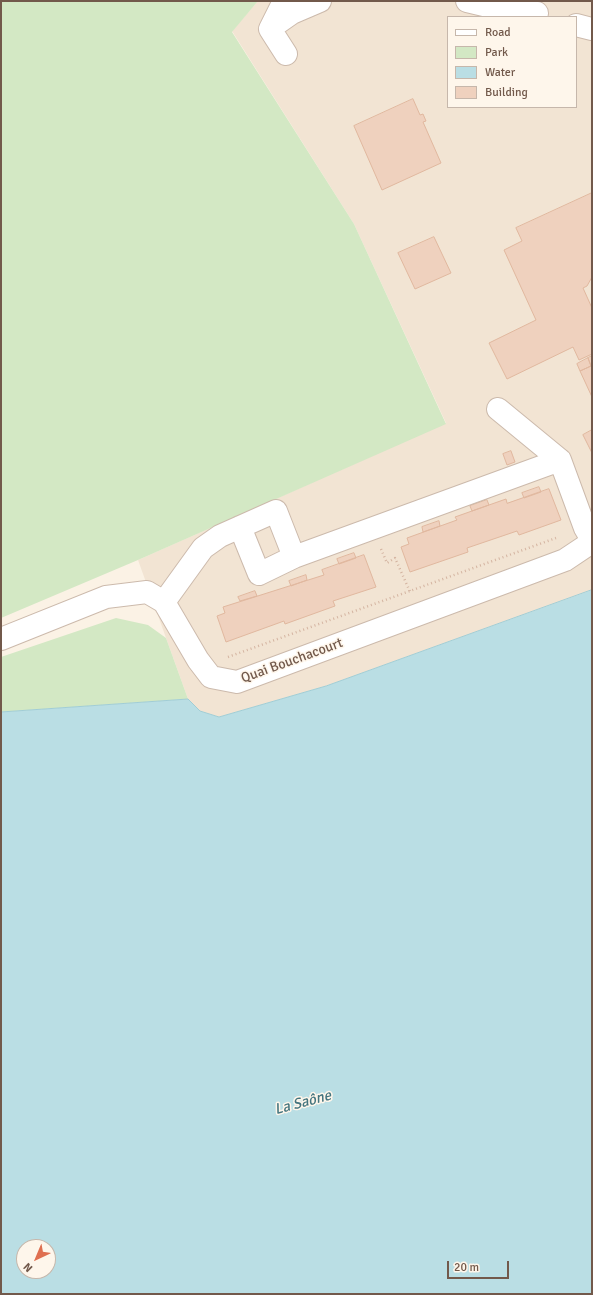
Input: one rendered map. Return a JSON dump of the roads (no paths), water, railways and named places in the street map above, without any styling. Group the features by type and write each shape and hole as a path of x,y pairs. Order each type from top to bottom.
{"street":[{"path":"284,1 270,29 286,54"},
{"path":"272,27 292,13 320,1"},
{"path":"466,1 509,11 544,15"},
{"path":"518,1 544,15"},
{"path":"577,25 592,29"},
{"path":"498,409 560,460 590,537"},
{"path":"240,527 259,574 294,557 560,460"},
{"path":"164,602 203,548 220,536 276,511 294,557"},
{"name":"Quai Bouchacourt","path":"1,639 106,596 147,592 164,602 211,677 237,682 565,560 590,537"}],"water":[{"name":"La Saône","path":"592,590 592,1294 1,1294 1,712 188,699 200,711 219,717 326,686"}]}
